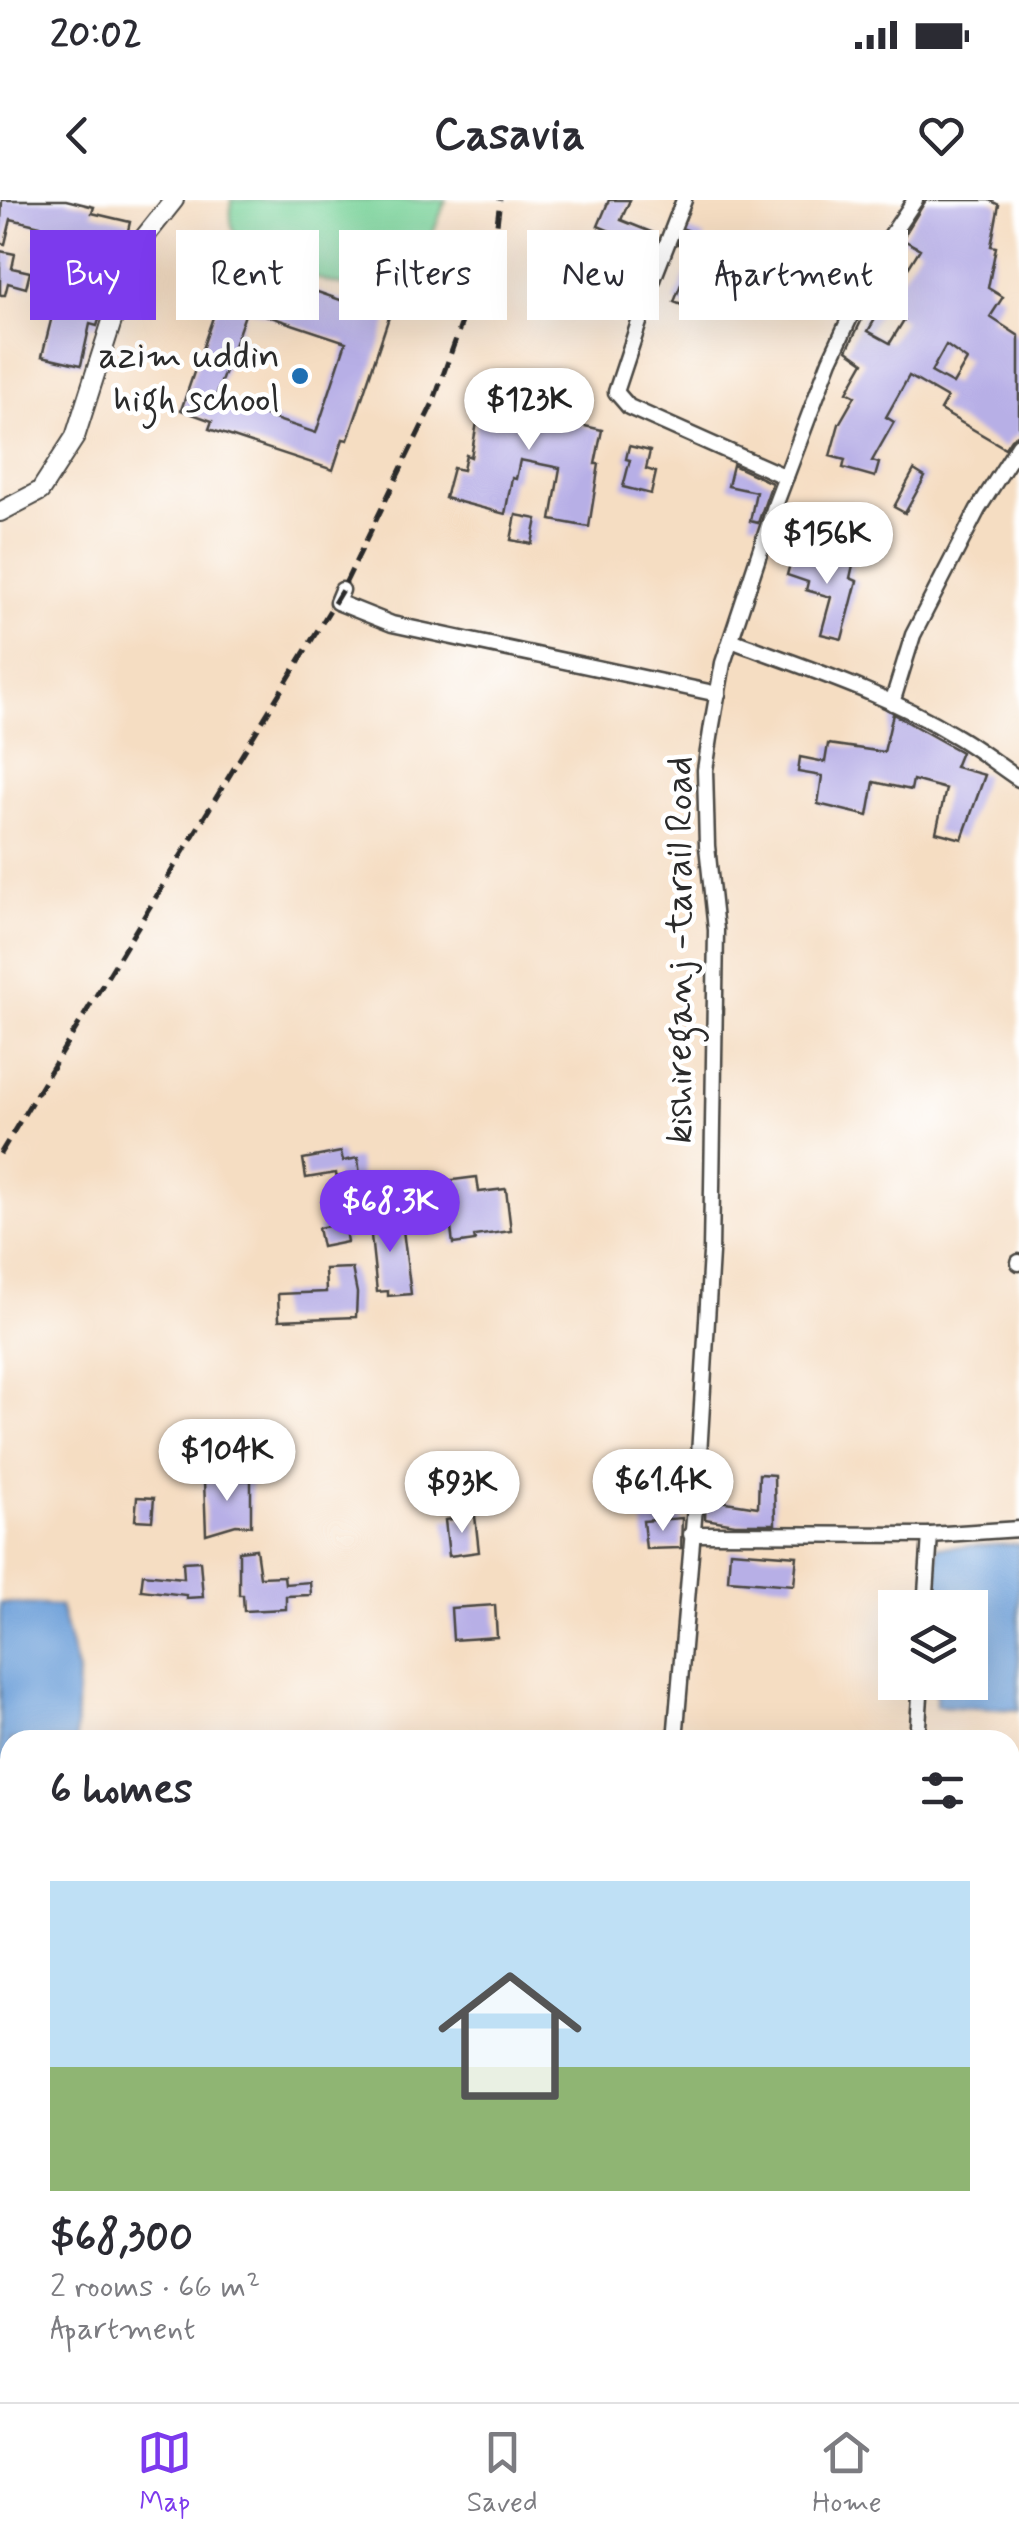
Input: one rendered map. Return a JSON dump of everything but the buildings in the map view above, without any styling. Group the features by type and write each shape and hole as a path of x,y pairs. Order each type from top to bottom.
{"street":[{"path":"0,512 40,491 74,436 135,249 174,200"},
{"path":"684,200 616,392 629,407 786,477"},
{"name":"kishireganj -tarail Road","path":"676,1730 711,1253 716,930 706,846 705,770 731,640 786,477 830,360 882,249 914,200"},
{"path":"892,703 914,635 978,509 1019,445"},
{"path":"342,590 337,602 392,624 718,694"},
{"path":"731,640 852,684 892,703 955,735 1019,779"},
{"path":"691,1534 930,1535 1019,1529"},
{"path":"926,1590 930,1535"},
{"path":"918,1730 919,1700"}],"green space":[{"path":"231,200 446,200 434,230 339,230 339,285 319,279 319,230 234,230"}],"water":[{"path":"1019,1544 1019,1710 936,1706 936,1700 988,1700 988,1590 937,1590 937,1547"},
{"path":"0,1603 60,1606 78,1673 76,1730 0,1730"}],"railway":[{"path":"0,1154 342,590 433,403 497,224 500,200"}],"place":[{"name":"azim uddin high school","path":"300,376"}]}
